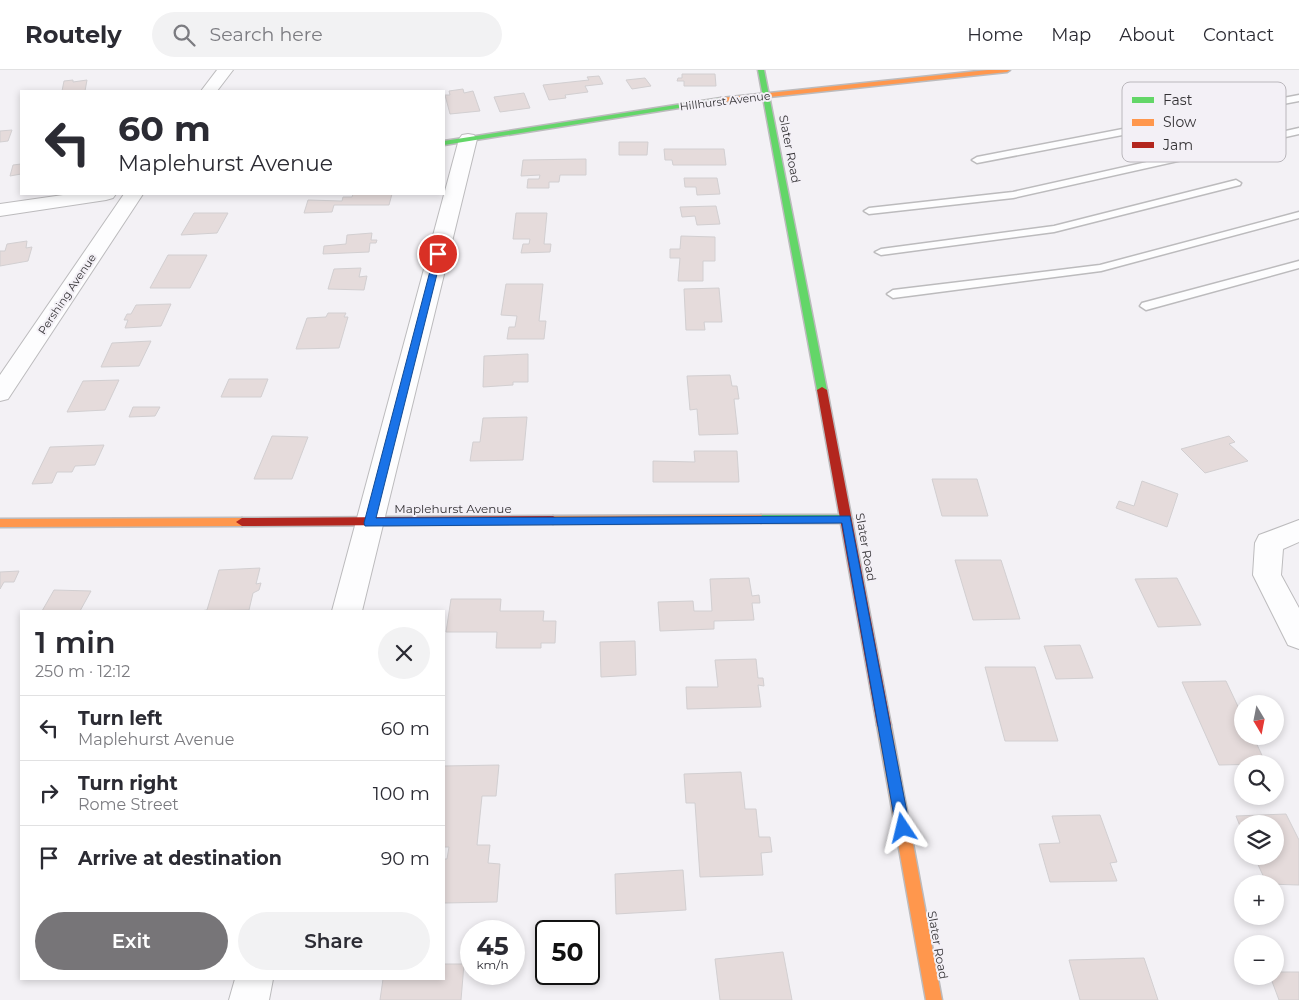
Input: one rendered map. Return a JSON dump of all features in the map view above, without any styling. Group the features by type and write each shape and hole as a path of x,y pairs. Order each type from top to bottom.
{"street":[{"path":"210,90 225,70"},
{"name":"Slater Road","path":"761,70 846,518 934,1000"},
{"name":"Hillhurst Avenue","path":"445,143 730,99 1007,70"},
{"path":"347,610 468,139"},
{"path":"0,210 99,195"},
{"name":"Pershing Avenue","path":"0,393 132,195"},
{"name":"Maplehurst Avenue","path":"0,523 369,523 846,518"},
{"path":"1299,530 1270,543 1267,575 1299,636"},
{"path":"249,1000 254,980"}],"lane":[{"path":"1286,101 1299,98"},
{"path":"1286,134 1299,131"},
{"path":"977,160 1122,132"},
{"path":"869,211 1013,195 1160,162"},
{"path":"881,252 1054,229 1236,183"},
{"path":"894,294 1101,268 1299,215"},
{"path":"1146,306 1299,264"}],"building":[{"path":"682,74 715,74 716,86 684,86 684,81 677,81 678,78 682,78"},
{"path":"599,76 603,84 585,86 588,92 565,95 566,98 549,100 543,85 589,80 587,77"},
{"path":"645,78 651,86 632,89 626,80"},
{"path":"87,80 85,90 62,90 64,81"},
{"path":"463,89 464,93 473,91 480,111 450,114 445,95 450,95 449,91"},
{"path":"524,93 530,108 500,112 494,97"},
{"path":"12,130 8,141 0,142 0,131"},
{"path":"619,142 648,142 647,155 619,155"},
{"path":"664,149 724,149 726,165 673,165 672,160 665,160"},
{"path":"586,159 586,175 560,175 559,182 549,182 549,188 527,188 528,179 539,179 540,175 521,176 523,160"},
{"path":"20,164 20,174 10,176 13,165"},
{"path":"684,178 717,178 720,194 697,195 696,187 685,187"},
{"path":"353,195 392,195 389,205 334,205 332,212 304,213 308,200 342,201 343,197 352,197"},
{"path":"716,206 720,224 697,225 695,216 682,217 680,207"},
{"path":"194,213 228,213 217,233 181,235"},
{"path":"516,213 547,213 544,244 551,244 550,252 521,253 523,244 529,244 530,239 513,239"},
{"path":"372,233 371,240 377,240 376,243 370,243 369,252 323,254 324,246 346,244 347,235"},
{"path":"681,236 715,237 715,261 703,261 703,281 678,281 680,258 670,258 670,249 680,249"},
{"path":"27,241 26,248 32,247 28,261 0,266 0,251 5,251 7,244"},
{"path":"168,255 207,255 190,288 150,288"},
{"path":"361,268 359,277 367,276 364,290 328,289 334,269"},
{"path":"506,284 543,284 539,321 546,321 544,339 507,339 509,327 515,327 517,316 501,315"},
{"path":"719,288 722,322 704,322 705,330 686,330 684,289"},
{"path":"171,304 161,326 125,328 128,320 124,320 127,314 131,314 136,305"},
{"path":"328,313 346,313 344,317 348,317 339,348 296,349 307,318 326,317"},
{"path":"151,341 139,366 101,367 112,343"},
{"path":"528,354 528,382 513,382 513,385 483,387 484,356"},
{"path":"730,375 732,386 737,386 739,399 734,399 738,434 699,435 697,409 690,410 687,376"},
{"path":"229,379 268,379 261,397 221,397"},
{"path":"119,380 105,410 67,412 83,381"},
{"path":"133,407 160,407 155,416 129,417"},
{"path":"527,417 523,460 470,461 473,442 480,442 483,418"},
{"path":"272,436 308,437 292,479 254,479"},
{"path":"1229,436 1235,442 1229,444 1248,461 1205,473 1181,449"},
{"path":"104,445 95,465 75,466 72,472 57,472 52,483 32,484 50,447"},
{"path":"694,451 737,451 739,482 653,482 653,461 695,462"},
{"path":"932,479 977,479 988,516 942,516"},
{"path":"1142,481 1178,494 1167,527 1116,508 1119,501 1134,506"},
{"path":"955,560 1001,560 1020,619 973,620"},
{"path":"260,568 256,584 261,583 259,590 253,593 249,610 207,610 219,570"},
{"path":"19,571 14,582 4,582 0,589 0,572"},
{"path":"749,578 752,596 759,595 760,603 752,603 754,620 714,621 714,629 660,631 658,602 693,601 694,611 712,611 710,579"},
{"path":"1177,578 1201,625 1158,627 1135,579"},
{"path":"54,590 91,591 81,610 43,610"},
{"path":"451,599 501,599 500,611 544,611 543,621 556,621 555,643 541,643 541,648 496,648 497,632 446,632"},
{"path":"635,641 636,675 601,677 600,642"},
{"path":"1080,645 1093,678 1056,679 1044,646"},
{"path":"756,659 758,678 763,678 764,686 758,685 761,707 687,709 686,687 718,687 715,660"},
{"path":"985,667 1035,667 1058,741 1005,741"},
{"path":"1226,681 1234,698 1234,745 1257,745 1262,755 1234,755 1234,765 1219,765 1182,682"},
{"path":"499,765 496,796 482,796 477,845 490,845 488,863 500,864 497,902 445,903 445,859 447,859 449,847 445,847 445,766"},
{"path":"741,772 745,809 756,809 759,837 770,837 772,852 761,853 763,875 700,877 695,803 686,803 684,774"},
{"path":"1286,814 1299,840 1299,885 1284,885 1284,875 1263,875 1258,865 1284,865 1284,815 1261,815"},
{"path":"1100,815 1117,862 1110,863 1117,881 1050,882 1039,844 1060,843 1052,816"},
{"path":"683,870 686,910 616,914 615,874"},
{"path":"783,952 792,1000 720,1000 715,959"},
{"path":"1144,958 1158,1000 1080,1000 1069,960"},
{"path":"445,964 460,964 460,985 462,985 461,1000 380,1000 383,980 445,980"},
{"path":"1284,972 1299,972 1299,1000 1279,1000 1273,985 1284,985"}],"traffic: fast":[{"path":"761,70 822,390"},
{"path":"445,143 721,100"},
{"path":"761,519 846,519"}],"traffic: slow":[{"path":"721,100 1007,70"},
{"path":"553,520 761,519"},
{"path":"0,523 242,522"},
{"path":"884,725 934,1000"}],"traffic: jam":[{"path":"822,390 884,725"},
{"path":"242,522 553,520"}],"route":[{"path":"438,254 369,523 846,518 903,828"}]}
